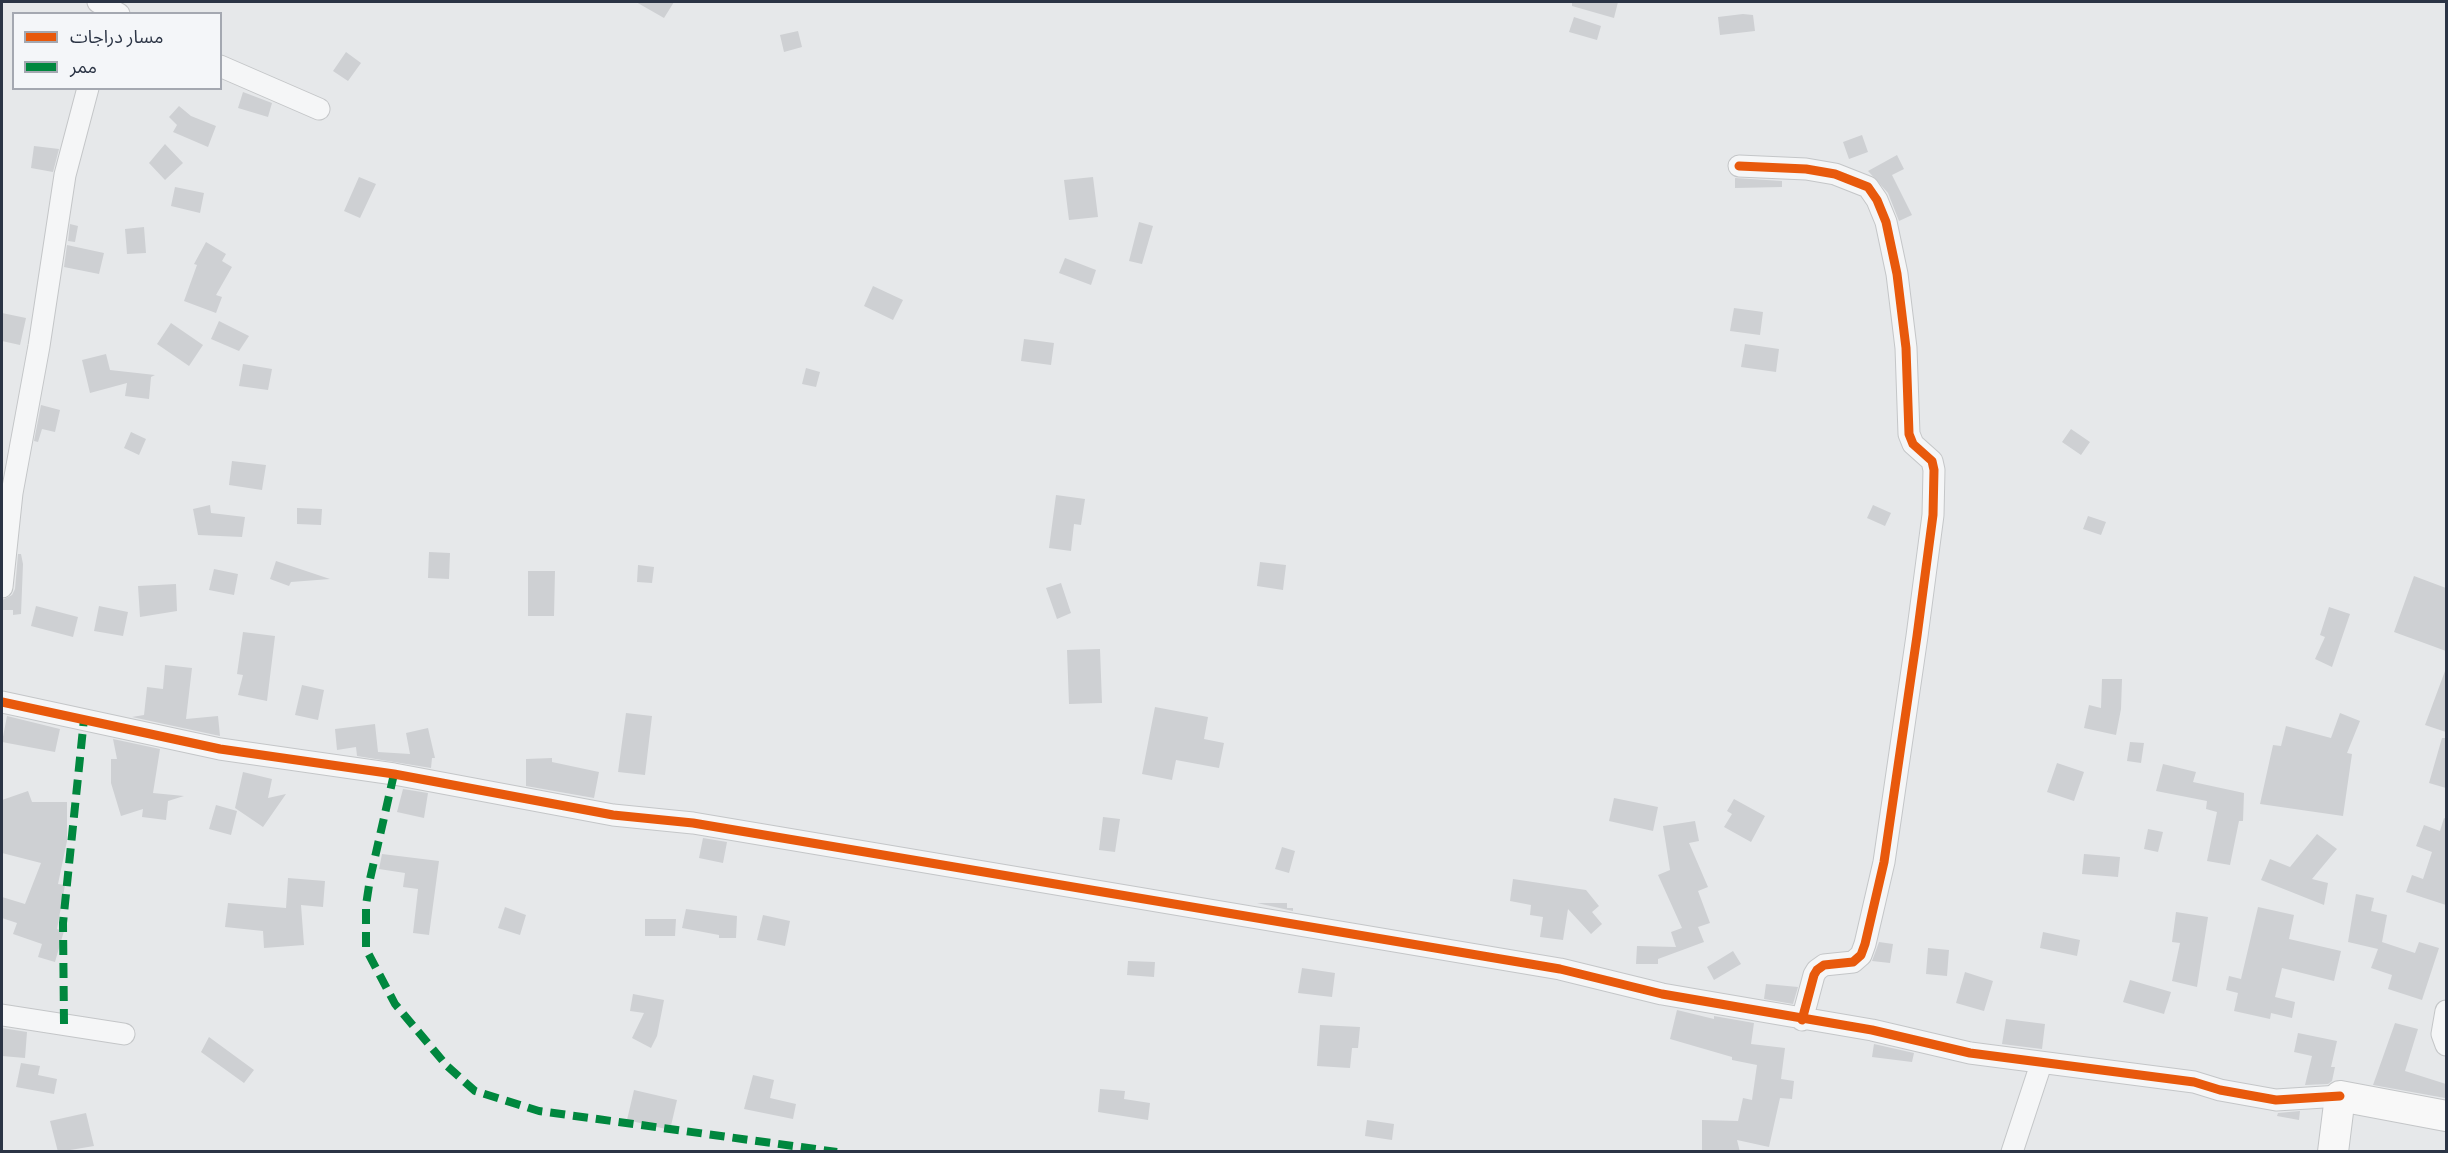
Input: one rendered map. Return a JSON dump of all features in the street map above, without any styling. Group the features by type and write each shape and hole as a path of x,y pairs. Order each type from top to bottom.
{"main road":[{"path":"2333,1152 2340,1096 2446,1116"}],"street":[{"path":"222,67 319,109"},
{"path":"2,587 12,493 39,346 65,175 87,90"},
{"path":"1739,166 1806,169 1835,174 1868,187 1878,200 1886,222 1897,274 1906,348 1909,434 1913,444 1932,461 1934,470 1933,515 1917,636 1884,862 1865,944 1861,955 1853,962 1824,965 1818,970 1814,975 1803,1020"},
{"path":"2,702 220,749 394,774 602,813 693,824 1549,967 1662,994 1766,1010 1803,1020 1872,1030 1970,1053 2194,1082 2220,1090 2276,1100 2340,1096"},
{"path":"2446,1011 2442,1034 2446,1045"},
{"path":"2,1015 124,1034"},
{"path":"2012,1152 2041,1064"}],"building":[{"path":"636,2 674,2 664,18"},
{"path":"1572,2 1618,2 1614,18 1572,6"},
{"path":"1753,15 1755,31 1720,35 1718,17"},
{"path":"1574,17 1601,26 1597,40 1569,32"},
{"path":"798,31 802,47 784,52 780,35"},
{"path":"346,52 361,63 348,81 333,71"},
{"path":"243,92 272,103 268,117 238,108"},
{"path":"179,106 191,116 216,126 208,147 173,132 177,125 169,117"},
{"path":"1862,135 1868,152 1849,159 1843,142"},
{"path":"165,144 183,163 165,180 149,163"},
{"path":"34,146 59,149 53,172 31,168"},
{"path":"1897,155 1904,169 1892,175 1912,215 1899,221 1888,193 1868,171"},
{"path":"359,177 376,184 360,218 344,211"},
{"path":"1093,177 1098,217 1069,220 1064,180"},
{"path":"1735,178 1782,181 1782,187 1735,188"},
{"path":"175,187 204,193 200,213 171,206"},
{"path":"1139,222 1153,226 1142,264 1129,261"},
{"path":"70,224 78,226 75,242 68,241"},
{"path":"144,227 146,253 127,254 125,229"},
{"path":"206,242 226,254 222,261 232,267 216,295 222,297 216,313 184,301 197,265 194,264"},
{"path":"67,245 104,253 99,274 64,267"},
{"path":"1065,258 1096,270 1091,285 1059,273"},
{"path":"873,286 903,300 893,320 864,306"},
{"path":"1734,308 1763,312 1760,335 1730,331"},
{"path":"2,313 26,318 20,345 2,341"},
{"path":"219,321 249,336 239,351 211,339"},
{"path":"171,323 203,345 189,366 157,344"},
{"path":"1024,339 1054,343 1051,365 1021,361"},
{"path":"1745,344 1779,349 1776,372 1741,367"},
{"path":"106,354 110,370 155,375 151,377 149,399 125,396 127,383 90,393 82,360"},
{"path":"243,364 272,369 268,390 239,386"},
{"path":"806,368 820,372 816,387 802,384"},
{"path":"41,405 60,410 55,432 42,429 38,442 34,441"},
{"path":"2071,429 2090,442 2081,455 2062,442"},
{"path":"131,432 146,439 139,455 124,448"},
{"path":"232,461 266,465 262,490 229,485"},
{"path":"1056,495 1085,499 1081,525 1074,524 1071,551 1049,548"},
{"path":"210,505 211,513 245,517 242,537 198,535 193,509"},
{"path":"1873,505 1891,513 1885,526 1867,518"},
{"path":"297,508 322,509 321,525 297,524"},
{"path":"2088,516 2106,522 2101,535 2083,529"},
{"path":"429,552 450,553 449,579 428,578"},
{"path":"18,554 21,554 23,564 21,614 13,615 13,610 2,610 2,600 12,595 15,589"},
{"path":"276,561 330,579 291,582 289,586 270,579"},
{"path":"1260,562 1286,565 1283,590 1257,586"},
{"path":"638,565 654,567 652,583 637,582"},
{"path":"214,569 238,574 234,595 209,590"},
{"path":"528,571 555,571 554,616 528,616"},
{"path":"2414,576 2446,588 2446,651 2394,632"},
{"path":"1061,583 1071,613 1057,619 1046,588"},
{"path":"176,584 177,611 140,617 138,586"},
{"path":"36,606 78,617 73,637 31,626"},
{"path":"99,606 128,612 123,636 94,631"},
{"path":"2329,607 2350,614 2332,667 2315,659 2325,637 2320,635"},
{"path":"243,632 275,636 267,701 238,695 243,675 237,674"},
{"path":"1100,649 1102,703 1069,704 1067,650"},
{"path":"165,665 192,668 186,719 218,716 220,736 132,717 144,715 147,687 163,689"},
{"path":"2446,671 2446,732 2425,725"},
{"path":"2102,679 2122,679 2121,709 2116,735 2084,728 2089,705 2101,708"},
{"path":"302,685 324,690 318,720 295,715"},
{"path":"1155,707 1208,717 1204,739 1224,743 1219,768 1176,760 1172,780 1142,774"},
{"path":"626,713 652,716 645,775 618,772"},
{"path":"2340,713 2360,721 2347,753 2352,754 2343,816 2260,804 2273,745 2281,746 2286,726 2331,738"},
{"path":"7,716 60,729 55,752 2,742"},
{"path":"375,724 378,752 410,754 406,733 428,728 435,758 432,758 431,768 357,756 356,747 337,750 335,729"},
{"path":"2442,738 2446,738 2446,788 2429,783"},
{"path":"113,739 160,749 153,793 184,796 168,801 166,820 142,817 143,809 121,816 111,783 111,759 117,759"},
{"path":"2130,742 2144,743 2141,763 2127,761"},
{"path":"552,758 552,762 599,772 594,798 526,786 526,759"},
{"path":"2057,763 2084,772 2074,801 2047,792"},
{"path":"2163,764 2196,772 2193,782 2244,793 2243,821 2239,821 2230,865 2207,861 2217,812 2206,809 2207,801 2156,791"},
{"path":"243,772 272,779 268,798 286,794 263,827 235,808"},
{"path":"403,789 428,793 424,818 397,812"},
{"path":"28,791 32,802 67,802 67,841 58,884 65,885 57,929 64,931 55,962 38,957 42,944 13,934 17,923 2,918 2,897 25,904 41,863 2,853 2,800"},
{"path":"1614,798 1658,807 1653,831 1609,821"},
{"path":"1734,799 1765,816 1751,842 1724,827 1732,814 1727,811"},
{"path":"216,805 237,811 231,835 209,829"},
{"path":"1103,817 1120,819 1115,852 1099,850"},
{"path":"2444,818 2446,819 2446,905 2406,892 2412,875 2423,879 2432,852 2416,846 2424,825 2440,831"},
{"path":"1695,821 1699,841 1689,843 1708,887 1698,891 1710,923 1698,927 1704,942 1658,959 1658,964 1636,964 1637,946 1676,947 1671,932 1682,928 1658,875 1670,870 1663,826"},
{"path":"2148,829 2163,832 2158,852 2144,849"},
{"path":"2317,834 2337,849 2312,879 2328,883 2324,905 2261,880 2270,859 2290,867"},
{"path":"703,838 727,842 723,863 699,858"},
{"path":"1282,847 1295,851 1289,873 1275,869"},
{"path":"382,854 439,861 429,935 413,933 418,889 403,887 405,873 379,869"},
{"path":"2084,854 2120,857 2118,877 2082,874"},
{"path":"288,878 325,881 323,907 301,905 304,945 264,948 263,931 225,927 228,903 286,908"},
{"path":"1513,879 1586,890 1599,906 1592,912 1602,924 1591,934 1568,909 1563,940 1540,937 1543,917 1530,915 1531,905 1510,901"},
{"path":"2356,894 2374,898 2371,911 2387,915 2382,942 2415,953 2419,942 2439,948 2422,1000 2388,989 2392,975 2371,968 2378,949 2348,942"},
{"path":"1257,903 1287,903 1287,908 1293,908 1293,911"},
{"path":"505,907 526,915 520,935 498,928"},
{"path":"2258,907 2294,915 2289,939 2341,951 2334,981 2282,968 2275,997 2295,1002 2292,1018 2271,1013 2270,1019 2234,1011 2238,993 2226,990 2229,976 2241,979"},
{"path":"686,909 737,916 736,938 719,938 719,935 682,928"},
{"path":"2176,912 2208,917 2197,987 2172,981 2180,943 2172,942"},
{"path":"763,915 790,921 785,946 757,940"},
{"path":"645,919 676,919 675,936 645,936"},
{"path":"2043,932 2080,940 2077,956 2040,948"},
{"path":"1879,942 1893,944 1890,963 1872,961"},
{"path":"1928,948 1949,950 1947,976 1926,974"},
{"path":"1733,951 1741,964 1714,980 1707,967"},
{"path":"1128,961 1155,962 1154,977 1127,975"},
{"path":"1302,968 1335,973 1332,997 1298,993"},
{"path":"1965,972 1993,981 1984,1011 1956,1003"},
{"path":"2130,980 2171,992 2164,1014 2123,1002"},
{"path":"1766,984 1798,987 1793,1004 1764,999"},
{"path":"633,994 664,1000 657,1036 651,1048 632,1038 644,1013 630,1011"},
{"path":"1677,1010 1714,1019 1714,1016 1754,1023 1751,1044 1785,1048 1781,1079 1794,1081 1792,1099 1780,1098 1769,1147 1737,1140 1740,1152 1702,1152 1702,1120 1738,1121 1743,1098 1752,1100 1757,1065 1732,1060 1732,1057 1670,1039"},
{"path":"2006,1019 2045,1024 2042,1049 2002,1044"},
{"path":"2395,1023 2418,1029 2405,1071 2446,1084 2445,1098 2373,1085"},
{"path":"1320,1025 1360,1027 1358,1048 1352,1048 1350,1068 1317,1066"},
{"path":"2,1028 27,1032 25,1058 2,1056"},
{"path":"2298,1033 2337,1041 2331,1067 2335,1067 2332,1081 2328,1084 2305,1085 2312,1056 2294,1052"},
{"path":"209,1037 254,1070 244,1083 201,1052"},
{"path":"1874,1044 1914,1053 1912,1062 1872,1057"},
{"path":"21,1063 40,1066 38,1075 57,1079 54,1094 16,1087"},
{"path":"753,1075 774,1080 770,1098 796,1104 793,1119 744,1109"},
{"path":"1100,1089 1125,1091 1124,1099 1150,1103 1148,1120 1098,1112"},
{"path":"634,1090 677,1100 670,1130 627,1120"},
{"path":"2300,1111 2299,1120 2277,1116 2278,1113"},
{"path":"86,1113 94,1146 58,1152 50,1121"},
{"path":"1367,1120 1394,1124 1392,1140 1365,1136"}],"marked path":[{"path":"64,1024 63,923 84,719"},
{"path":"394,774 370,879 366,905 366,949 395,1004 447,1066 475,1091 539,1111 837,1152"}],"cycle path":[{"path":"1739,166 1806,169 1835,174 1868,187 1877,200 1886,222 1897,274 1906,348 1909,434 1913,444 1932,461 1934,470 1933,515 1917,636 1884,862 1865,944 1861,955 1853,962 1824,965 1817,970 1802,1020"},
{"path":"2,702 220,749 394,774 613,815 693,823 1560,969 1662,994 1872,1030 1970,1053 2194,1082 2220,1090 2276,1100 2340,1096"}]}
